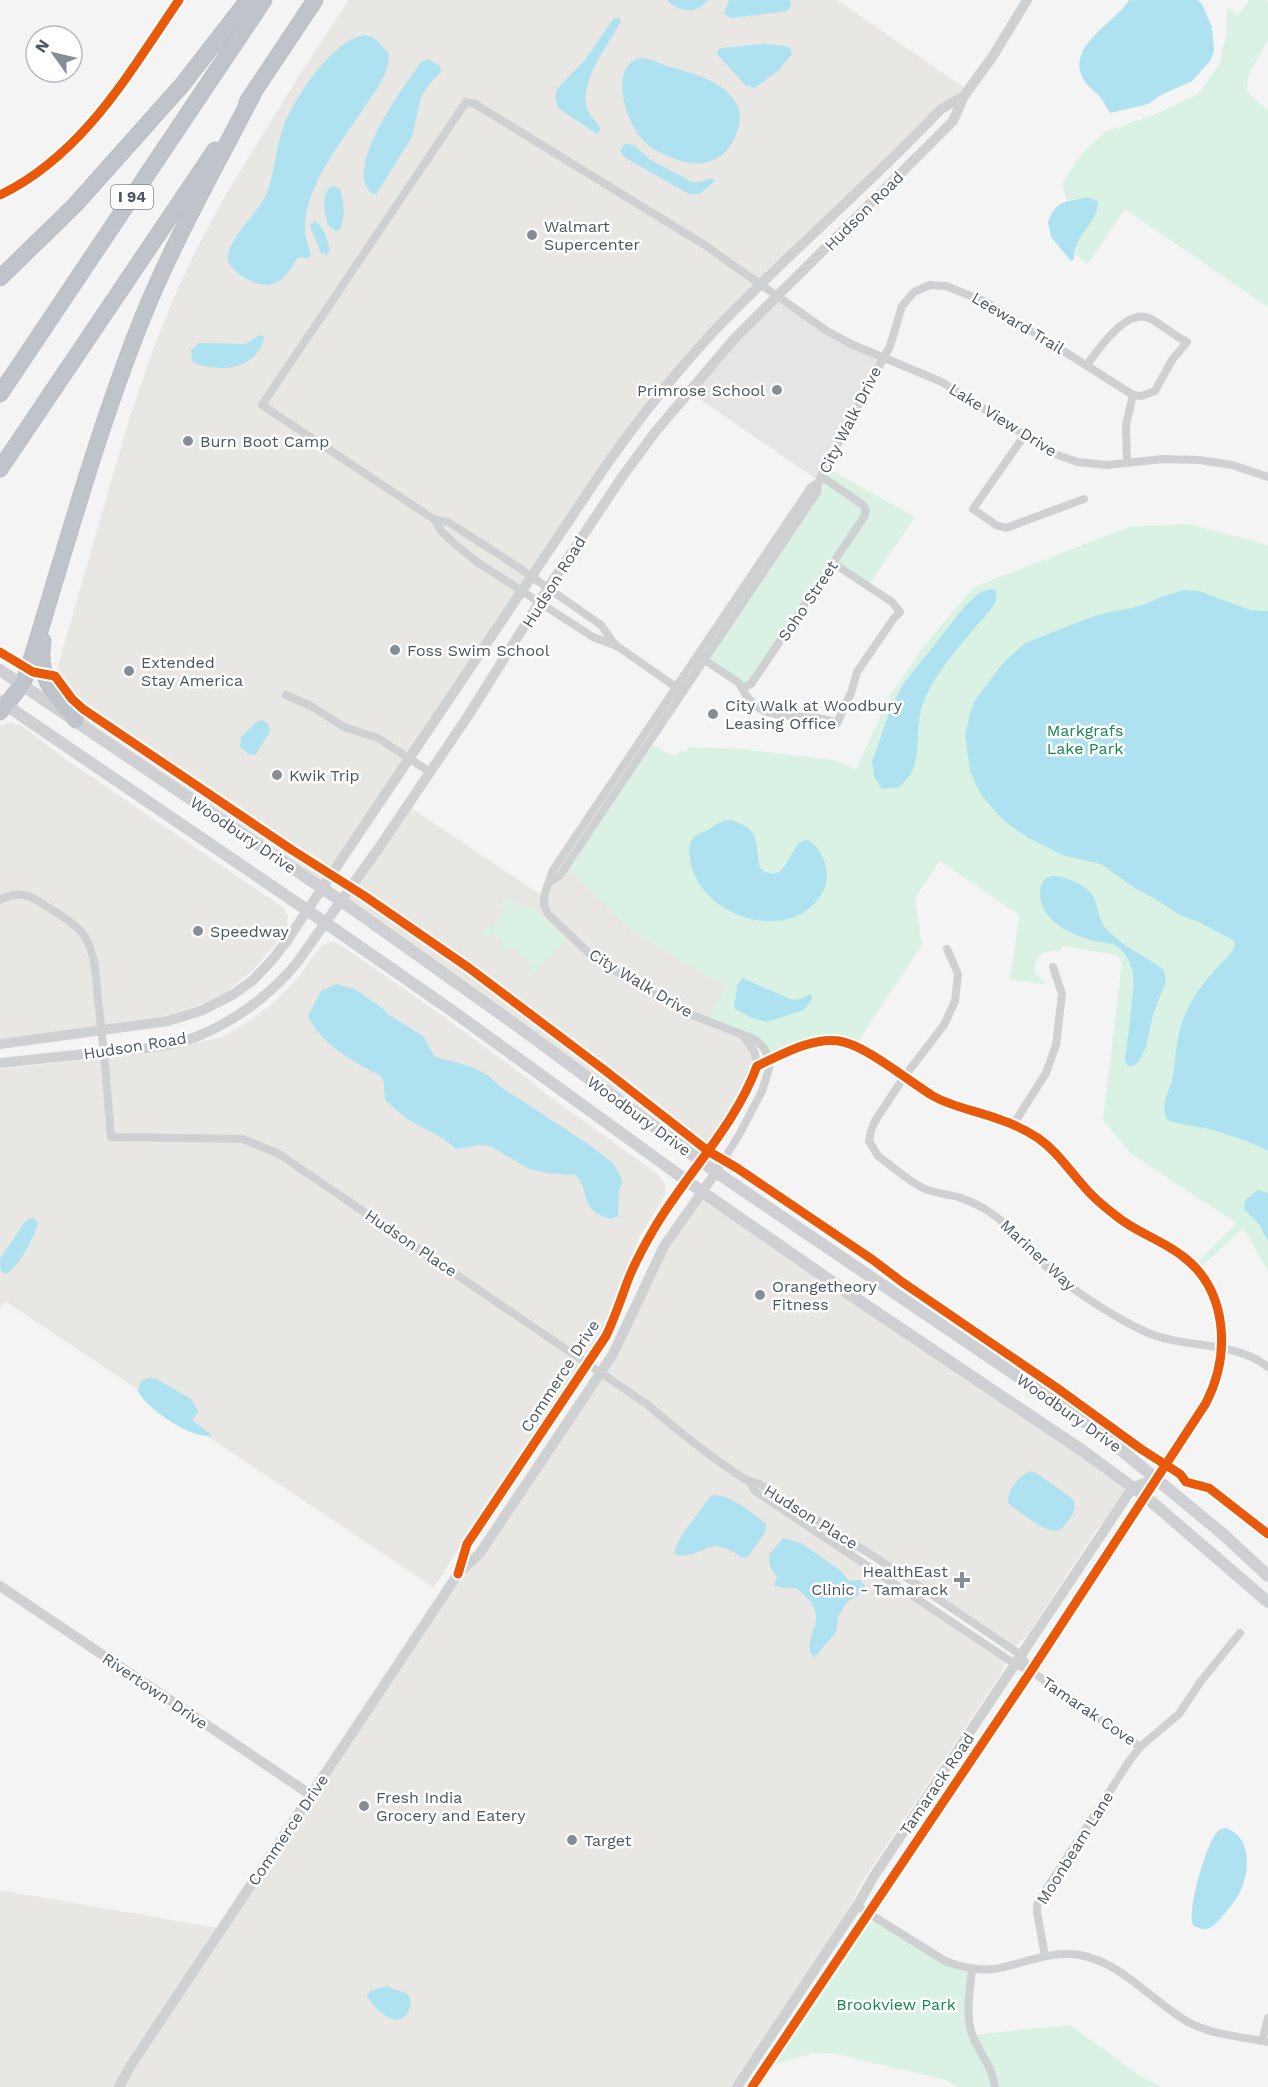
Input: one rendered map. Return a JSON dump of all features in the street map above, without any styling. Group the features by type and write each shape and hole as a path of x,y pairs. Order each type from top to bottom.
{"highway":[{"path":"0,278 75,205 182,85 248,0"},
{"name":"I 94","path":"0,394 264,0"},
{"name":"I 94","path":"0,469 315,0"},
{"path":"2,706 22,685 116,389 143,316 252,94"},
{"path":"56,578 42,647 42,663 50,687 76,720"}],"main road":[{"name":"Woodbury Drive","path":"0,670 341,901 716,1172 1077,1416 1224,1535 1268,1576"},
{"name":"Woodbury Drive","path":"2,706 308,910 701,1191 864,1304 1023,1409 1146,1497 1268,1602"}],"street":[{"path":"0,195 21,185 83,133 113,97 179,0"},
{"name":"Hudson Road","path":"0,1063 169,1044 195,1037 222,1024 267,994 284,978 326,923 430,772 622,477 666,418 713,362 953,121 964,96 993,56 1027,0"},
{"name":"Hudson Road","path":"0,1044 168,1022 203,1010 234,994 253,980 273,959 308,910 607,464 642,416 718,327 941,109 964,96"},
{"name":"Lake View Drive","path":"435,520 262,405 464,104 471,102 703,244 836,337 942,382 1047,450 1070,459 1100,465 1164,459 1199,460 1232,465 1268,477"},
{"name":"Leeward Trail","path":"883,357 890,346 899,313 907,298 922,287 939,284 960,290 992,305 1133,395"},
{"path":"1087,365 1111,335 1136,316 1150,318 1187,342 1172,360 1155,391 1141,396 1133,395 1126,425 1127,463"},
{"name":"City Walk Drive","path":"770,1060 764,1048 757,1041 684,1011 590,956 545,910 543,895 550,882 560,875 680,689 817,492 819,480 883,357"},
{"path":"1024,436 973,509 996,525 1007,528 1084,499"},
{"name":"Soho Street","path":"742,688 753,681 866,511 860,502 819,480"},
{"path":"435,520 448,522 601,625 617,646"},
{"path":"435,520 441,531 462,550 593,636 617,646 680,689"},
{"path":"701,658 738,682 752,704 766,712 837,723 857,672 900,612 892,602 833,563"},
{"path":"286,695 314,708 345,728 378,738 430,772"},
{"path":"0,900 8,896 27,894 70,921 80,931 90,948 93,959 104,1052"},
{"name":"Mariner Way","path":"947,949 958,974 956,1001 944,1025 904,1077 871,1131 869,1141 878,1156 923,1188 968,1201 992,1213 1054,1273 1079,1293 1131,1324 1164,1339 1250,1356 1268,1367"},
{"path":"1013,1125 1046,1073 1056,1045 1062,994 1053,967"},
{"path":"701,1161 741,1101 757,1066 755,1053 743,1036"},
{"path":"757,1066 818,1042 840,1041 855,1046 934,1097 1013,1125 1039,1139 1062,1159 1088,1191 1117,1217 1181,1254 1196,1268 1219,1310 1223,1334 1218,1370 1209,1397 1156,1479 1133,1487"},
{"name":"Hudson Place","path":"104,1052 111,1137 243,1139 279,1154 648,1405 686,1439 750,1482 760,1484 876,1558 1018,1659 1031,1671"},
{"path":"716,1172 754,1107 769,1069 770,1060"},
{"name":"Commerce Drive","path":"458,1574 467,1544 606,1336 644,1246 701,1161"},
{"name":"Commerce Drive","path":"119,2087 131,2065 458,1574 480,1553 601,1373 625,1334 658,1257 716,1172"},
{"name":"Tamarack Road","path":"752,2087 1031,1671 1156,1479"},
{"name":"Tamarack Road","path":"737,2087 856,1906 869,1882 1133,1487"},
{"name":"Rivertown Drive","path":"0,1586 311,1795"},
{"name":"Tamarak Cove","path":"1031,1671 1140,1747 1179,1714 1201,1681 1240,1633"},
{"name":"Moonbeam Lane","path":"1045,1956 1037,1905 1140,1747"},
{"path":"856,1906 945,1961 972,1969 995,1969 1045,1956 1078,1955 1108,1964 1189,2022 1215,2032 1265,2041 1268,2018"},
{"path":"972,1969 968,2018 974,2039 992,2072 994,2087"}],"shaded area":[{"path":"349,0 837,0 968,90 941,109 761,285 654,401 322,888 76,720 51,690 128,423 174,297 226,194"},
{"name":"Primrose School","path":"777,296 827,331 883,357 819,481 688,391"},
{"path":"10,722 21,725 64,758 284,908 288,917 287,927 252,971 228,991 210,1001 170,1015 0,1039 0,726"},
{"path":"407,805 543,896 566,866 632,931 727,987 743,1036 757,1066 701,1161 341,901"},
{"path":"335,942 344,947 444,1017 659,1175 665,1185 665,1195 640,1236 609,1316 598,1337 480,1514 434,1588 5,1301 0,1308 0,1069 157,1052 222,1037 275,1002 300,975 321,946"},
{"path":"701,1191 1133,1487 1095,1532 1027,1636 1013,1649 760,1484 755,1491 1007,1659 999,1677 862,1882 846,1915 731,2087 0,2087 0,1890 223,1929 444,1595 480,1553 613,1355 645,1283"}],"green space":[{"path":"1249,0 1268,2 1268,40 1250,72 1246,91 1268,110 1268,307 1125,209 1088,264 1074,254 1076,243 1097,210 1091,197 1067,200 1062,184 1082,153 1105,132 1156,114 1198,94 1219,65 1227,31 1227,8 1239,15"},
{"path":"825,467 915,517 868,586 834,563 753,681 742,688 705,660"},
{"name":"Markgrafs Lake Park","path":"1189,524 1268,545 1268,1271 1243,1228 1198,1270 1194,1266 1236,1223 1130,1153 1103,1120 1122,963 1117,955 1061,946 1060,951 1044,952 1036,963 1036,974 1046,984 1010,980 1019,915 940,861 915,898 922,945 855,1046 834,1041 770,1060 764,1048 706,1021 726,987 632,931 566,866 650,742 665,752 675,755 681,751 687,752 688,747 742,749 834,760 856,769 891,694 924,646 974,587 1129,527"},
{"path":"505,897 521,906 535,909 565,937 564,942 534,973 529,971 532,966 512,947 508,952 501,948 503,940 493,933 488,937 482,933 485,926 491,929 504,910 499,905"},
{"name":"Brookview Park","path":"878,1918 945,1961 972,1969 973,2035 1070,2025 1139,2075 1161,2087 958,2087 946,2080 836,2054 813,2053 773,2065 865,1927"}],"water":[{"path":"667,0 708,0 693,10 682,10"},
{"path":"729,0 790,0 791,6 787,11 733,18 724,13"},
{"path":"1129,0 1197,0 1202,4 1212,27 1214,51 1211,60 1192,81 1161,95 1148,104 1110,113 1082,76 1079,65 1087,44"},
{"path":"614,18 619,18 621,21 595,65 586,90 589,113 600,128 597,134 558,108 555,98 557,89 585,60"},
{"path":"366,35 374,38 388,52 388,66 378,87 326,164 311,196 305,229 311,256 298,257 288,273 273,284 254,282 242,276 232,267 228,262 228,253 236,236 266,195 280,136 288,116 305,87 328,58 353,39"},
{"path":"764,44 786,46 790,48 792,54 778,71 754,88 745,85 717,54 721,48"},
{"path":"640,58 696,75 722,88 732,97 738,107 740,120 736,135 725,152 707,162 691,163 663,153 644,141 632,123 623,97 622,84 624,73 630,63"},
{"path":"428,59 440,66 441,72 421,97 412,137 377,193 373,194 365,182 364,166 370,147 391,107 421,62"},
{"path":"625,144 634,145 649,159 692,182 712,178 715,181 700,194 689,194 624,157 620,150"},
{"path":"333,186 340,189 344,209 342,225 336,231 328,225 324,209 326,193"},
{"path":"1088,197 1098,202 1097,210 1077,243 1074,259 1071,261 1051,237 1048,222 1059,205"},
{"path":"314,221 323,229 330,250 327,255 321,253 310,226"},
{"path":"259,335 264,339 261,347 243,364 219,368 200,365 192,361 191,350 199,343 245,344"},
{"path":"991,589 996,591 996,601 993,607 946,663 924,701 920,712 916,758 908,778 899,787 882,789 874,776 872,762 892,705 904,683 966,605 979,593"},
{"path":"1184,590 1199,591 1250,610 1268,611 1268,1151 1247,1141 1209,1129 1167,1120 1164,1109 1172,1080 1178,1038 1186,1012 1198,991 1231,953 1235,946 1234,941 1201,923 1180,915 1136,889 1101,864 1065,856 1027,837 1004,821 981,795 970,771 965,736 976,699 1004,662 1025,643 1097,615 1140,606"},
{"path":"263,720 268,724 270,732 255,755 250,755 240,747 241,737 256,722"},
{"path":"730,820 748,828 752,833 757,845 760,868 768,873 774,874 780,871 800,842 806,840 817,847 824,860 827,881 812,906 794,917 773,921 750,919 729,911 711,897 697,880 690,859 690,845 692,839 697,835 720,822"},
{"path":"1053,876 1069,879 1086,888 1093,896 1107,930 1164,970 1166,981 1153,1015 1146,1047 1134,1066 1128,1066 1125,1062 1133,986 1130,963 1117,946 1076,935 1051,919 1041,902 1040,892 1043,881"},
{"path":"742,978 793,1000 810,994 813,997 804,1010 767,1022 752,1018 734,1008 737,985"},
{"path":"336,984 355,989 386,1013 423,1036 435,1057 470,1066 486,1074 498,1085 613,1163 623,1181 619,1190 618,1216 607,1218 594,1211 587,1202 580,1180 576,1175 529,1169 490,1146 480,1145 456,1149 444,1139 407,1119 385,1100 384,1082 380,1075 329,1044 308,1016 321,991"},
{"path":"1258,1190 1268,1193 1268,1241 1259,1224 1244,1209 1245,1200"},
{"path":"31,1218 38,1223 25,1251 11,1271 6,1274 1,1272 0,1259 25,1222"},
{"path":"149,1378 157,1379 191,1399 198,1411 192,1420 212,1435 204,1436 183,1428 150,1406 138,1391 141,1381"},
{"path":"1031,1471 1073,1499 1073,1513 1060,1529 1053,1531 1043,1527 1008,1503 1009,1493 1015,1484"},
{"path":"713,1495 734,1501 766,1524 765,1532 748,1557 742,1558 721,1547 706,1548 686,1555 676,1555 674,1552 681,1536"},
{"path":"783,1538 801,1543 841,1571 849,1581 860,1580 865,1586 862,1593 847,1602 838,1617 836,1632 814,1658 810,1642 815,1626 815,1609 796,1588 774,1585 777,1577 770,1567 769,1555"},
{"path":"1226,1828 1235,1833 1245,1848 1247,1867 1243,1886 1217,1922 1212,1927 1202,1929 1193,1925 1195,1892 1213,1839 1217,1832"},
{"path":"387,1986 407,1994 411,2000 408,2011 398,2020 378,2010 367,1996 370,1991"}],"cycle path":[{"path":"0,195 29,178 56,158 80,135 122,83 179,0"},
{"path":"0,652 33,672 55,676 72,699 83,709 469,968 708,1151 737,1168 873,1260 1180,1474 1186,1482 1209,1488 1268,1534"},
{"path":"458,1574 467,1544 606,1336 631,1273 648,1240 736,1109 757,1066 797,1048 829,1040 850,1044 874,1056 933,1096 1006,1122 1038,1138 1052,1150 1101,1204 1123,1221 1181,1255 1197,1269 1208,1286 1216,1304 1221,1344 1214,1384 1206,1403 1031,1671 752,2087"}],"place":[{"name":"Walmart Supercenter","path":"532,235"},
{"name":"Primrose School","path":"777,390"},
{"name":"Burn Boot Camp","path":"188,441"},
{"name":"Foss Swim School","path":"395,650"},
{"name":"Extended Stay America","path":"129,671"},
{"name":"City Walk at Woodbury Leasing Office","path":"713,714"},
{"name":"Kwik Trip","path":"277,775"},
{"name":"Speedway","path":"198,931"},
{"name":"Orangetheory Fitness","path":"760,1295"},
{"name":"HealthEast Clinic - Tamarack","path":"962,1580"},
{"name":"Fresh India Grocery and Eatery","path":"364,1806"},
{"name":"Target","path":"572,1840"}]}
